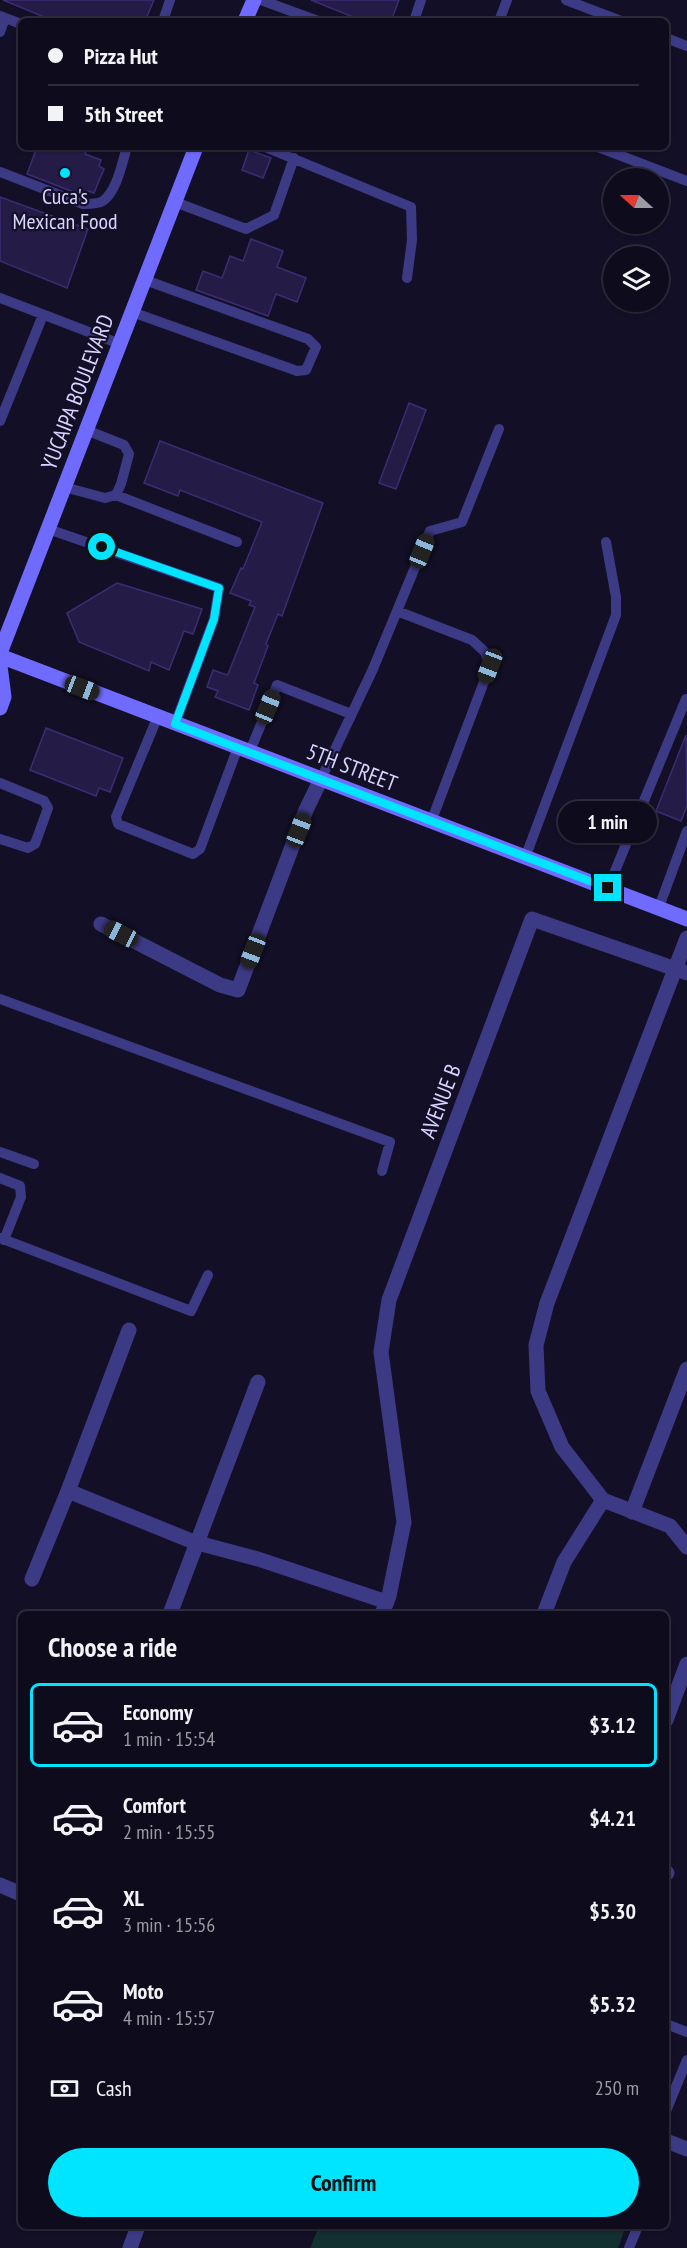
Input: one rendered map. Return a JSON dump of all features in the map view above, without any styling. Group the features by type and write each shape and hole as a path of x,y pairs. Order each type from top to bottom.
{"main road":[{"path":"246,18 254,0"},
{"name":"YUCAIPA BOULEVARD","path":"0,655 195,150"},
{"name":"5TH STREET","path":"0,655 525,858 659,906 687,919"},
{"path":"0,666 4,697 0,708"}],"street":[{"path":"101,924 220,985 238,990 306,810 321,779"},
{"name":"AVENUE B","path":"385,1608 404,1522 381,1352 389,1300 532,919 680,971"},
{"path":"687,938 680,971 547,1303 536,1345 538,1391 562,1447 603,1500 670,1526 687,1547"},
{"path":"32,1579 129,1330"},
{"path":"632,1512 687,1369"},
{"path":"171,1611 258,1383"},
{"path":"68,1491 199,1543 258,1559 385,1608"},
{"path":"545,1611 564,1562 603,1500"},
{"path":"669,1712 687,1664"},
{"path":"0,1885 18,1893"},
{"path":"669,2145 687,2149"},
{"path":"130,2248 137,2229"}],"lane":[{"path":"164,18 170,0"},
{"path":"261,0 310,18"},
{"path":"415,18 421,0"},
{"path":"500,18 507,0"},
{"path":"566,0 613,18"},
{"path":"0,32 3,17 18,23"},
{"path":"669,39 687,46"},
{"path":"0,171 83,204 102,202 112,190 126,150"},
{"path":"273,150 411,207 412,240 407,278"},
{"path":"606,150 687,181"},
{"path":"175,202 246,229 274,215 294,158"},
{"path":"132,312 297,371 306,370 315,347 308,339 145,280"},
{"path":"0,298 120,344"},
{"path":"0,421 43,315"},
{"path":"321,779 373,669 430,531 462,522 499,429"},
{"path":"86,430 124,445 129,454 116,495"},
{"path":"64,487 105,498 116,495 237,542"},
{"path":"48,529 219,588 214,619 175,724"},
{"path":"525,858 616,615 616,597 606,542"},
{"path":"397,611 472,639 485,652 490,666 431,822"},
{"path":"158,717 116,817 118,824 193,854 200,849 244,749 277,685 351,714"},
{"path":"608,888 686,699"},
{"path":"0,783 44,801 48,808 35,844 28,848 0,839"},
{"path":"659,906 687,831"},
{"path":"0,999 390,1142 382,1171"},
{"path":"0,1152 34,1164"},
{"path":"0,1178 20,1186 21,1197 2,1239 191,1311 208,1275"},
{"path":"669,2025 687,2032"},
{"path":"669,2104 687,2060"},
{"path":"629,2248 637,2229"}],"green space":[{"path":"318,2229 625,2229 618,2248 310,2248"}],"building":[{"path":"3,0 154,0 146,18 47,18"},
{"path":"311,0 399,0 392,18 356,18"},
{"name":"Cuca's Mexican Food","path":"36,150 87,150 85,154 101,160 99,166 104,169 94,193 88,191 84,196 27,174"},
{"path":"249,150 271,158 263,178 242,170"},
{"path":"0,197 88,229 67,288 0,261"},
{"path":"251,239 283,251 277,267 306,278 297,302 276,294 268,316 196,290 203,271 222,278 230,256 243,261"},
{"path":"409,403 426,410 396,489 379,483"},
{"path":"160,441 323,503 282,616 278,614 266,644 268,646 254,683 258,685 249,710 215,697 218,691 207,687 213,670 228,674 255,607 249,605 251,601 230,593 241,568 243,569 262,522 180,490 178,496 144,483"},
{"path":"117,583 202,609 193,634 184,631 169,670 151,662 149,671 79,642 67,613"},
{"path":"46,728 123,758 110,792 99,788 96,796 30,770"},
{"path":"686,735 687,806 681,821 656,811"}],"place":[{"name":"Cuca's Mexican Food","path":"65,173"}],"route":[{"path":"102,547 219,588 214,619 175,724 608,888"}]}
